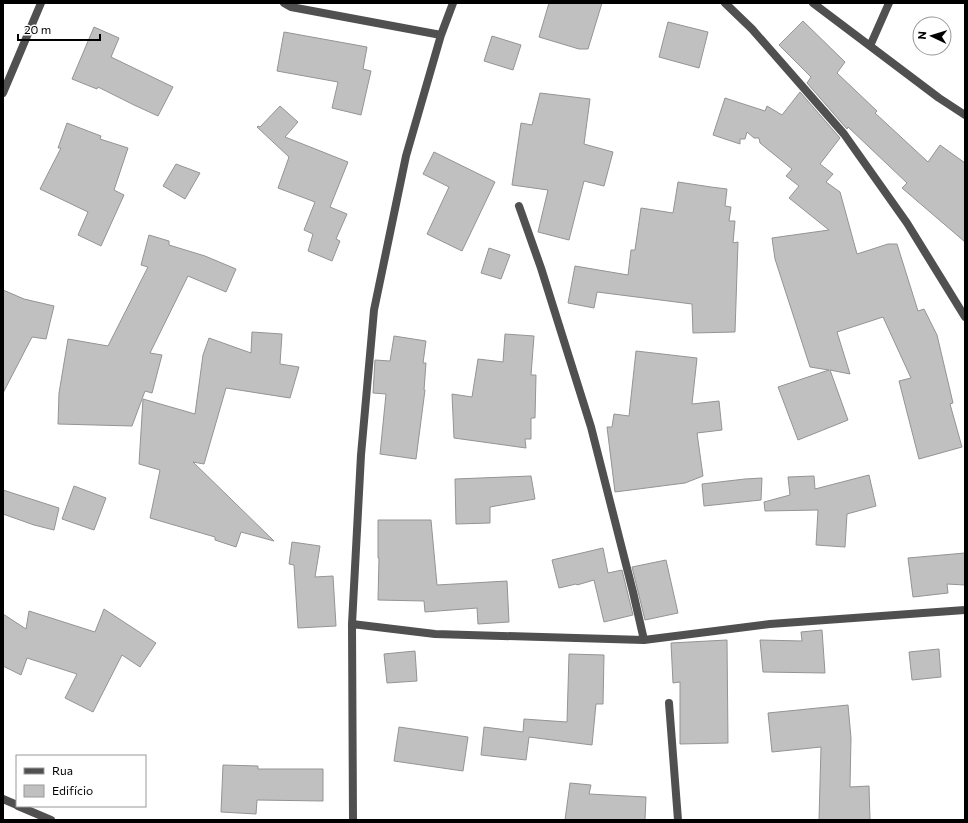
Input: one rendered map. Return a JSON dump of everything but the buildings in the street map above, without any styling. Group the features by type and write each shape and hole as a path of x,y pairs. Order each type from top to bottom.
{"street":[{"path":"3,93 41,3"},
{"path":"284,3 291,7 441,35"},
{"path":"353,820 352,624 362,455 374,310 406,156 441,35 453,3"},
{"path":"725,3 752,29 844,134 907,223 965,317"},
{"path":"813,3 939,98 965,115"},
{"path":"870,46 889,3"},
{"path":"519,206 541,268 591,427 644,640"},
{"path":"352,624 435,634 644,640 770,624 965,610"},
{"path":"669,703 678,820"},
{"path":"3,799 16,805"},
{"path":"20,807 51,820"}]}
